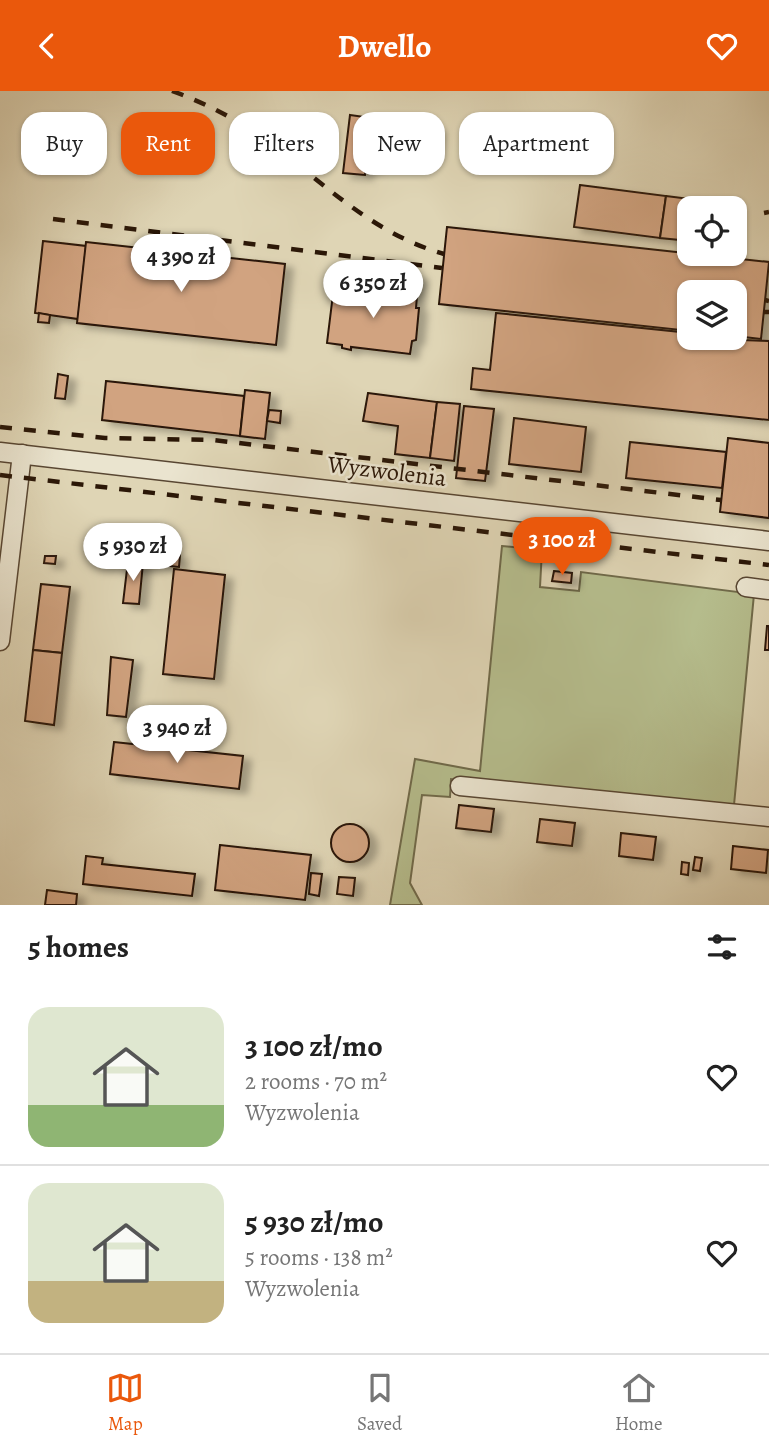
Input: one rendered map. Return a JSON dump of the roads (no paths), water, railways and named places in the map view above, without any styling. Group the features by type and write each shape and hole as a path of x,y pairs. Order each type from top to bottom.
{"street":[{"name":"Wyzwolenia","path":"0,451 769,541"},
{"path":"0,641 22,454"},
{"path":"746,587 769,590"},
{"path":"460,786 769,817"}],"railway":[{"path":"172,91 242,124 348,204 393,233 444,254"},
{"path":"764,213 769,212"},
{"path":"53,219 442,268"},
{"path":"765,300 769,301"},
{"path":"764,312 769,312"},
{"path":"0,427 105,438 213,440 721,500"},
{"path":"0,475 769,565"}]}
